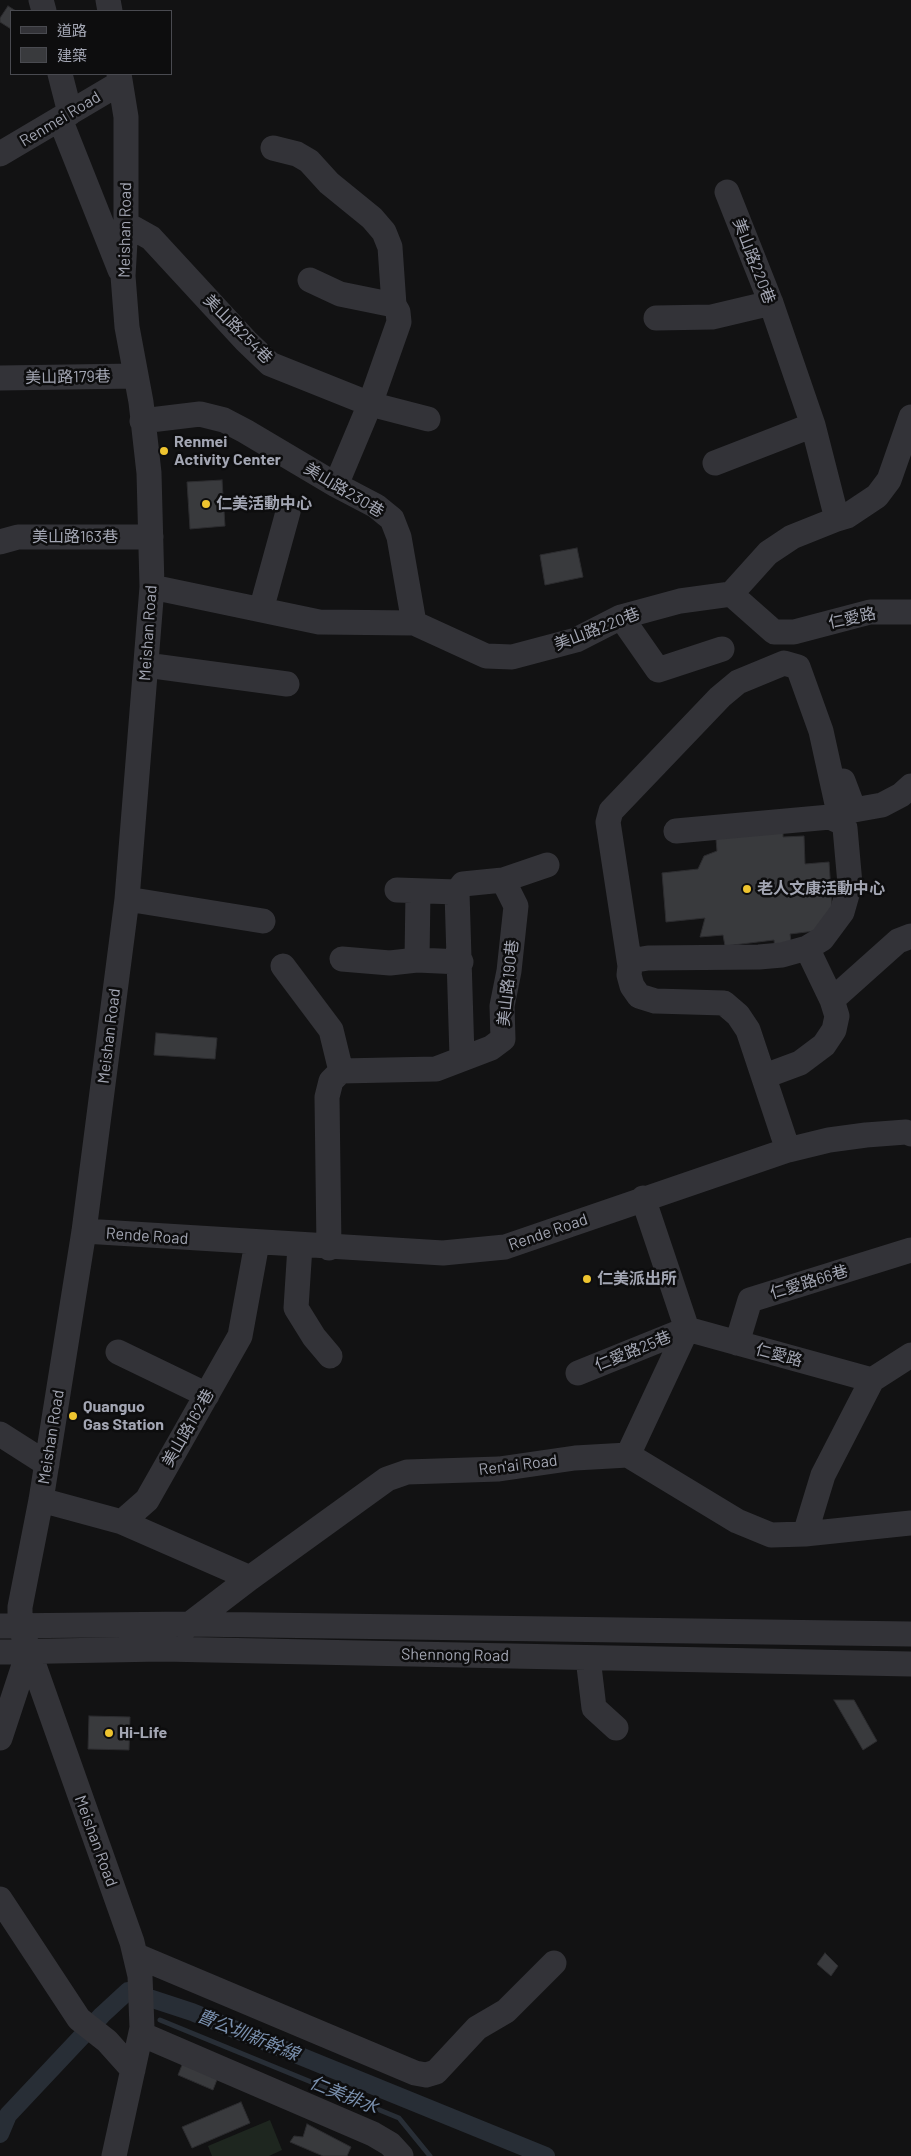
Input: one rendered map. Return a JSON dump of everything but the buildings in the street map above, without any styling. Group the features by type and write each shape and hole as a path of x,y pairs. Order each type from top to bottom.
{"street":[{"path":"60,75 65,116 123,276"},
{"name":"Renmei Road","path":"0,154 65,116 120,78"},
{"name":"Meishan Road","path":"120,78 126,117 126,224 123,276 127,327 136,376 149,473 152,587 127,899 84,1231 41,1500 20,1607 10,1626 28,1653 132,1942 137,1966 142,2031"},
{"path":"274,148 297,154 309,161 329,183 372,218 384,232 390,247 394,305 398,312 399,322 370,404 336,486"},
{"name":"美山路220巷","path":"727,192 771,304 813,425 837,519"},
{"name":"美山路254巷","path":"126,224 151,238 246,341 270,364 370,404 428,419"},
{"path":"310,280 340,294 394,305"},
{"path":"656,318 712,317 771,304"},
{"name":"美山路179巷","path":"0,378 136,376"},
{"name":"美山路230巷","path":"142,421 200,414 224,420 336,486 376,506 392,519 399,537 414,623"},
{"path":"911,418 889,480 877,496 847,516 792,537 768,553 731,594 774,632 794,632 807,676 827,724 846,790 854,810 882,805 901,795 911,786"},
{"path":"715,463 813,425"},
{"path":"261,610 288,512"},
{"name":"美山路163巷","path":"2,541 18,537 151,537"},
{"name":"美山路220巷","path":"152,587 319,622 414,623 486,656 512,657 576,640 621,617 680,601 731,594"},
{"name":"仁愛路","path":"794,632 870,612 911,612"},
{"path":"621,617 658,670 722,649"},
{"path":"630,966 636,960 648,958 760,957 807,948 822,939 842,912 850,884 845,828 841,822 821,731 798,667 784,663 738,682 720,697 611,811 608,822 632,986 638,996 655,1001 724,1003 738,1015 748,1030 765,1076 788,1150"},
{"path":"146,665 287,684"},
{"path":"676,831 830,817 841,822"},
{"path":"462,1058 461,962 457,892 463,884 503,880 547,865"},
{"name":"美山路190巷","path":"341,1072 436,1069 491,1048 502,1039 502,1006 509,971 516,906 503,880"},
{"path":"417,960 408,891 457,892"},
{"path":"127,899 264,921"},
{"path":"832,1000 898,941 911,936"},
{"path":"765,1076 800,1064 824,1045 834,1030 837,1016 832,1000 807,948"},
{"path":"342,959 390,963 417,960 461,962"},
{"path":"283,966 331,1030 341,1072 331,1081 327,1097 329,1248"},
{"name":"Rende Road","path":"84,1231 329,1248 444,1253 505,1247 643,1198 788,1150 829,1140 866,1134 909,1132"},
{"path":"643,1198 687,1329 628,1455 737,1521 771,1535 804,1534 911,1523"},
{"name":"美山路162巷","path":"122,1522 147,1500 240,1336 257,1243"},
{"path":"300,1246 296,1308 314,1338 330,1356"},
{"name":"仁愛路66巷","path":"737,1343 750,1300 911,1250"},
{"name":"仁愛路","path":"687,1329 872,1380"},
{"name":"仁愛路25巷","path":"578,1373 687,1329"},
{"path":"118,1352 207,1395"},
{"path":"804,1534 823,1475 872,1380 911,1355"},
{"path":"0,1434 47,1464"},
{"name":"Ren'ai Road","path":"162,1649 190,1624 250,1578 387,1479 407,1472 499,1470 575,1458 628,1455"},
{"path":"41,1500 122,1522 250,1578"},
{"name":"Shennong Road","path":"10,1626 190,1624 911,1634"},
{"name":"Shennong Road","path":"0,1652 28,1653 162,1649 911,1664"},
{"path":"0,1738 28,1653"},
{"path":"588,1658 594,1708 616,1728"},
{"path":"0,1899 79,2019 107,2041 133,2070"},
{"path":"137,1966 415,2073 426,2075 436,2072 478,2028 506,2011 554,1963"},
{"path":"114,2156 142,2031 373,2134 390,2144 401,2156"}],"shaded area":[{"path":"270,2120 282,2150 269,2156 212,2156 208,2146"}],"waterway":[{"name":"曹公圳新幹線","path":"0,2134 8,2115 102,2015 128,1991 192,2012 546,2156"},
{"name":"仁美排水","path":"160,2020 399,2118 430,2156"}],"place":[{"name":"Renmei Activity Center","path":"164,451"},
{"name":"仁美活動中心","path":"206,504"},
{"name":"老人文康活動中心","path":"747,889"},
{"name":"仁美派出所","path":"587,1279"},
{"name":"Quanguo Gas Station","path":"73,1416"},
{"name":"Hi-Life","path":"109,1733"}]}
